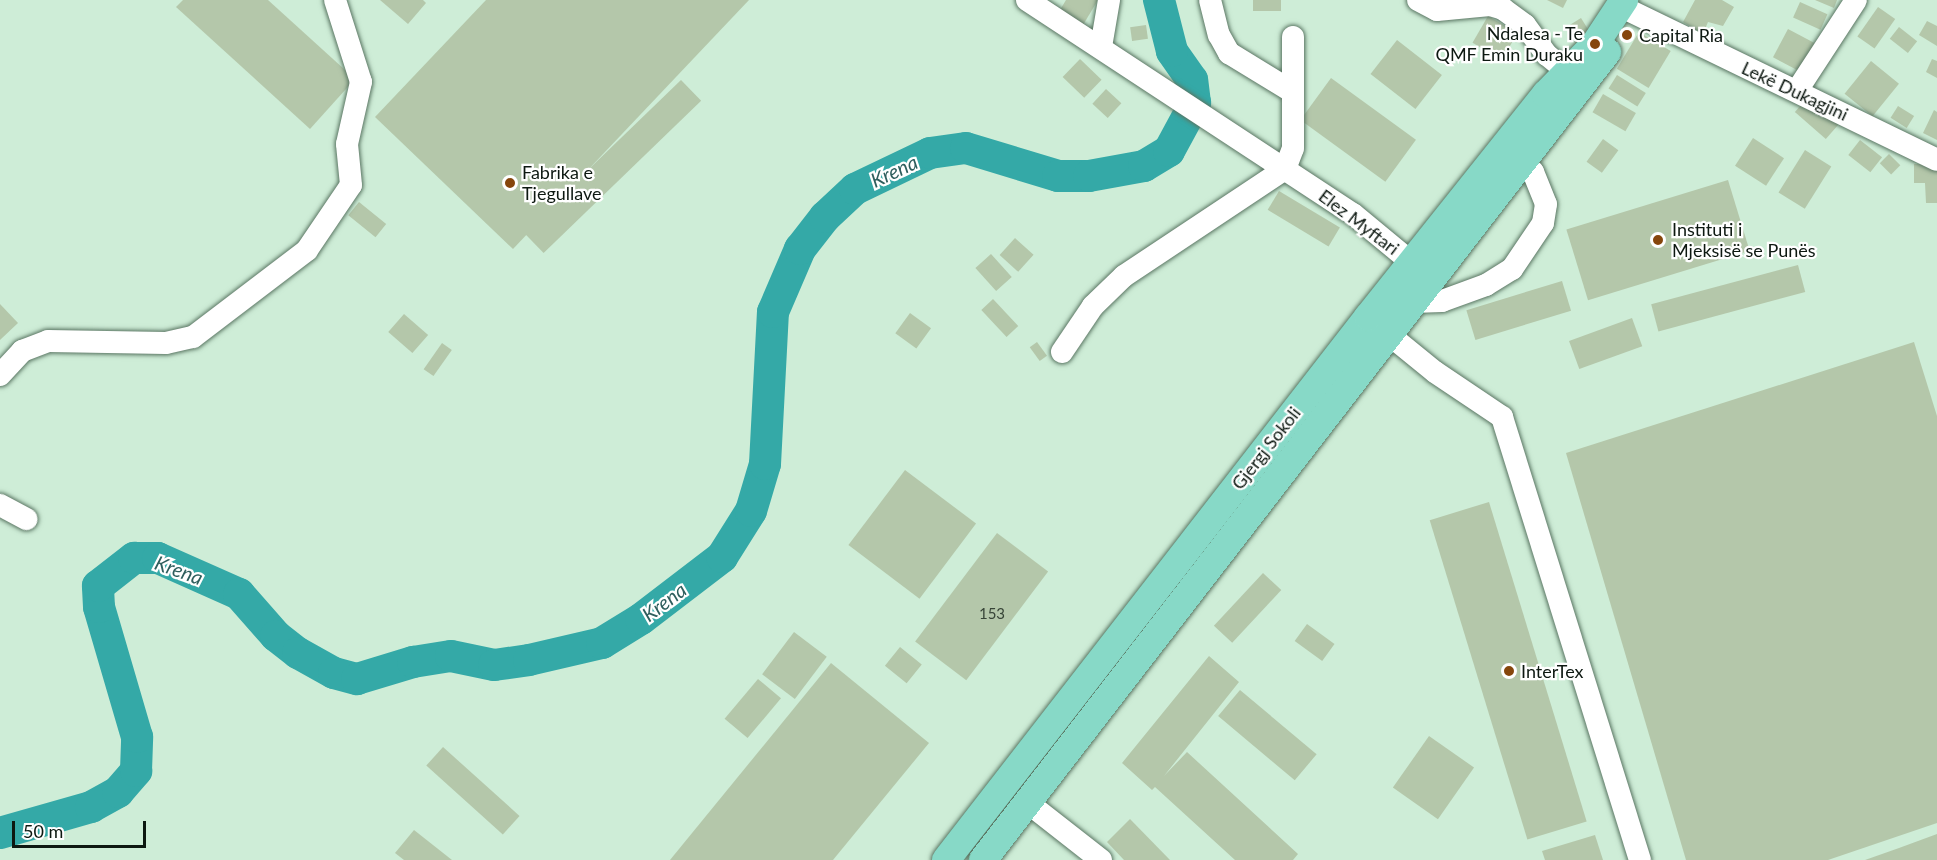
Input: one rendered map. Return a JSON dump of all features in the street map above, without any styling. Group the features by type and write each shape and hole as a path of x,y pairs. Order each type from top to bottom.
{"main road":[{"path":"1600,50 1630,5"},
{"name":"Gjergj Sokoli","path":"946,860 1422,270 1567,71 1600,50"},
{"name":"Gjergj Sokoli","path":"983,860 1378,325 1413,302 1422,270 1522,161 1600,50"}],"street":[{"path":"0,375 22,351 48,341 166,344 193,337 307,250 351,185 347,144 361,82 335,0"},
{"path":"1027,0 1101,47 1109,0"},
{"path":"1210,0 1219,35 1229,53 1293,92"},
{"path":"1418,0 1437,10 1490,5 1503,9 1525,25 1547,55 1567,71"},
{"path":"1798,89 1857,0"},
{"name":"Lekë Dukagjini","path":"1630,5 1937,160"},
{"path":"1062,352 1093,306 1124,276 1285,169 1293,148 1293,37"},
{"name":"Elez Myftari","path":"1101,47 1353,214 1422,270"},
{"path":"1413,302 1442,301 1486,285 1512,269 1543,223 1546,204 1533,172 1522,161"},
{"path":"1378,325 1435,372 1502,417 1640,860"},
{"path":"0,505 26,519"},
{"path":"1027,802 1101,860"}],"building":[{"path":"183,0 268,0 355,79 310,129 176,7"},
{"path":"380,0 423,0 426,3 408,24"},
{"name":"Fabrika e Tjegullave","path":"486,0 749,0 513,249 375,117"},
{"path":"1066,0 1098,0 1083,25 1060,10"},
{"path":"1253,0 1281,0 1281,11 1253,11"},
{"path":"1547,0 1567,0 1563,8"},
{"path":"1695,0 1722,0 1734,7 1723,26 1708,22 1703,34 1683,22"},
{"path":"1815,0 1837,0 1834,8"},
{"path":"1800,2 1827,14 1820,30 1793,18"},
{"path":"1878,7 1895,19 1875,49 1857,36"},
{"path":"1488,16 1517,33 1502,60 1472,43"},
{"path":"1581,18 1593,37 1577,46 1566,28"},
{"path":"1927,21 1937,26 1937,46 1919,35"},
{"path":"1146,25 1148,39 1132,41 1130,27"},
{"path":"1899,27 1917,41 1908,53 1890,39"},
{"path":"1788,29 1814,43 1799,71 1773,57"},
{"path":"1639,32 1671,51 1649,88 1617,69"},
{"path":"1397,40 1442,75 1415,109 1371,74"},
{"path":"1080,59 1102,80 1084,98 1063,77"},
{"path":"1932,59 1937,61 1937,78 1926,72"},
{"path":"1871,61 1899,84 1873,116 1845,94"},
{"path":"1617,75 1646,93 1637,107 1609,89"},
{"path":"1331,78 1416,140 1385,182 1300,120"},
{"path":"681,80 701,101 544,253 523,232"},
{"path":"1106,89 1121,103 1108,118 1092,104"},
{"path":"1603,94 1636,113 1625,131 1592,112"},
{"path":"1808,97 1839,124 1826,139 1795,112"},
{"path":"1898,106 1914,116 1907,128 1891,118"},
{"path":"1934,110 1937,112 1937,140 1923,133"},
{"path":"1753,138 1784,158 1766,186 1735,166"},
{"path":"1603,139 1618,150 1602,173 1587,162"},
{"path":"1860,140 1882,157 1870,172 1848,155"},
{"path":"1805,150 1831,166 1805,209 1779,192"},
{"path":"1889,154 1900,165 1891,175 1880,163"},
{"path":"1914,164 1937,164 1937,203 1926,203 1925,183 1914,183"},
{"name":"Instituti i Mjeksisë se Punës","path":"1728,180 1750,251 1588,300 1566,229"},
{"path":"1279,191 1340,228 1329,246 1268,210"},
{"path":"359,202 386,224 376,237 348,215"},
{"path":"1015,238 1034,255 1018,272 1000,255"},
{"path":"991,254 1012,277 996,291 975,268"},
{"path":"1798,265 1805,292 1658,331 1651,304"},
{"path":"1562,281 1571,311 1475,340 1466,310"},
{"path":"993,299 1018,326 1007,337 981,310"},
{"path":"0,304 18,323 0,340"},
{"path":"910,313 931,328 916,349 895,333"},
{"path":"404,314 428,335 412,353 388,332"},
{"path":"1632,318 1642,346 1579,369 1569,341"},
{"path":"1037,342 1047,356 1040,361 1030,347"},
{"path":"1914,342 1937,416 1937,823 1828,860 1686,860 1566,453"},
{"path":"442,343 452,350 433,376 424,369"},
{"path":"905,470 976,524 920,599 848,545"},
{"name":"InterTex","path":"1489,502 1587,821 1527,840 1430,520"},
{"path":"997,533 1048,572 966,680 915,642"},
{"path":"1263,573 1281,590 1232,643 1214,626"},
{"path":"1307,624 1335,644 1322,661 1295,641"},
{"path":"794,632 827,657 795,699 762,674"},
{"path":"900,647 922,665 907,683 885,666"},
{"path":"1209,656 1239,682 1164,776 1187,752 1298,854 1293,860 1235,860 1155,787 1152,790 1122,763"},
{"path":"831,663 929,743 833,860 670,860"},
{"path":"758,679 781,698 748,738 725,719"},
{"path":"1240,690 1317,754 1295,780 1218,716"},
{"path":"1429,736 1474,768 1438,819 1393,788"},
{"path":"443,747 520,816 503,834 426,766"},
{"path":"1130,819 1170,860 1124,860 1107,842"},
{"path":"414,830 452,860 404,860 395,853"},
{"path":"1937,834 1937,860 1865,860 1899,848"},
{"path":"1595,835 1603,860 1545,860 1542,851"}],"waterway":[{"name":"Krena","path":"0,833 91,807 118,792 136,771 137,737 99,607 98,586 134,558 158,558 239,594 276,636 298,653 334,673 357,679 413,662 451,656 494,665 529,660 602,643 641,619 722,557 751,511 765,464 773,312 800,249 825,217 855,189 930,153 966,148 1058,176 1089,176 1144,166 1169,151 1195,103 1192,80 1172,51 1159,0"}],"place":[{"name":"Capital Ria","path":"1627,35"},
{"name":"Ndalesa - Te QMF Emin Duraku","path":"1595,44"},
{"name":"Fabrika e Tjegullave","path":"510,183"},
{"name":"Instituti i Mjeksisë se Punës","path":"1658,240"},
{"name":"InterTex","path":"1509,671"}]}
